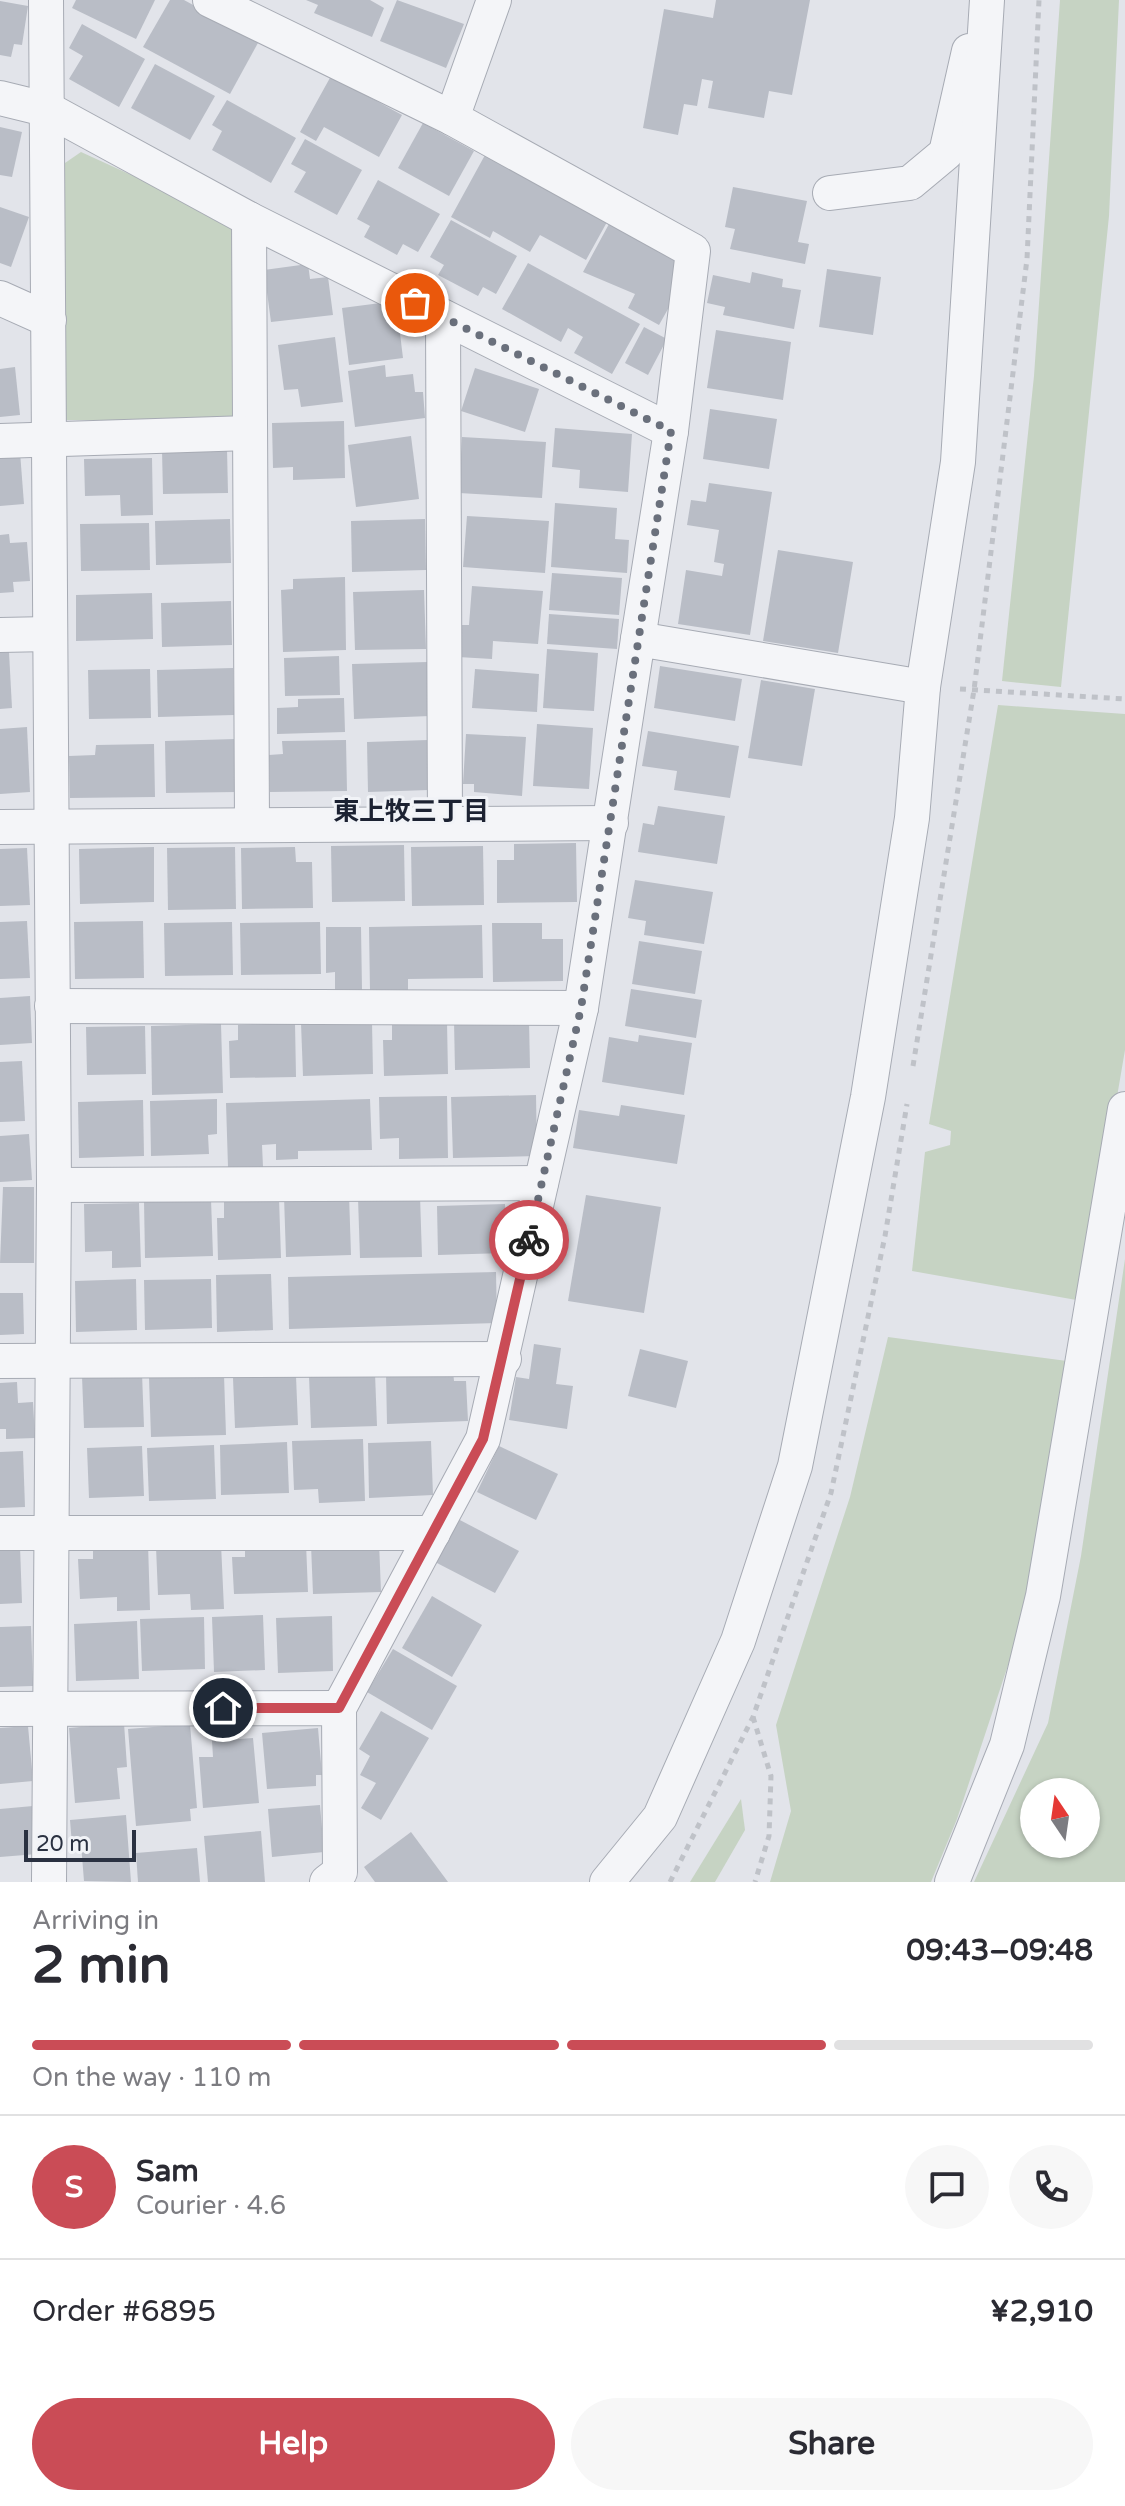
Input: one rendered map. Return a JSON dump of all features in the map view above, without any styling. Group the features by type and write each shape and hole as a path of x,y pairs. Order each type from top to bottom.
{"street":[{"path":"46,0 54,1185 49,1882"},
{"path":"210,0 452,118 693,251 671,431 581,1008 504,1359 483,1439 339,1708 340,1872 327,1882"},
{"path":"452,118 494,0"},
{"path":"607,1882 660,1817 738,1641 795,1466 868,1097 912,818 923,687 958,462 987,0"},
{"path":"830,193 910,183 946,153 969,50 986,35"},
{"path":"0,98 49,110 249,219 671,431"},
{"path":"249,219 252,825"},
{"path":"0,298 49,320"},
{"path":"443,317 445,824"},
{"path":"0,441 249,433"},
{"path":"0,635 49,634"},
{"path":"638,639 923,687"},
{"path":"0,827 611,823"},
{"path":"52,1006 581,1008"},
{"path":"952,1882 1007,1745 1043,1596 1125,1109"},
{"path":"54,1185 541,1183"},
{"path":"0,1361 504,1359"},
{"path":"0,1533 433,1533"},
{"path":"0,1709 339,1708"}],"path":[{"path":"923,687 1125,699"},
{"path":"753,1717 771,1776 769,1836 755,1882"}],"green space":[{"path":"1060,0 1119,0 1109,216 1061,687 1002,681 1034,376"},
{"path":"81,152 230,220 235,238 237,421 65,420 65,163"},
{"path":"998,705 1125,714 1125,1050 1082,1301 912,1271 925,1152 950,1145 951,1131 929,1124"},
{"path":"1125,1259 1125,1882 974,1882 1020,1783 1020,1858 1100,1858 1100,1778 1022,1778 1048,1723 1081,1556"},
{"path":"888,1337 1067,1361 1020,1629 957,1819 931,1882 770,1882 791,1811 776,1725 850,1497"},
{"path":"741,1799 745,1830 715,1882 690,1882"}],"building":[{"path":"76,0 155,0 136,39 72,8"},
{"path":"170,0 184,0 259,41 230,94 143,47"},
{"path":"306,0 370,0 384,8 372,37 314,13 318,5"},
{"path":"397,0 464,24 446,68 380,41"},
{"path":"716,0 810,0 792,95 769,91 764,118 708,108 713,81 702,79 697,106 684,104 678,135 643,128 664,9 713,18"},
{"path":"0,1 28,6 22,45 14,44 11,57 0,55"},
{"path":"82,24 145,59 119,107 69,79 83,56 69,48"},
{"path":"155,64 215,96 190,140 131,108"},
{"path":"331,76 402,115 379,157 324,127 316,141 300,132"},
{"path":"227,100 296,138 271,183 212,150 222,131 212,125"},
{"path":"423,123 474,151 449,196 398,168"},
{"path":"0,127 22,132 12,177 0,175"},
{"path":"305,139 362,170 337,215 294,192 306,172 291,164"},
{"path":"485,155 607,222 586,260 540,235 530,252 493,231 490,238 451,217"},
{"path":"378,180 440,214 418,252 403,244 397,255 364,237 370,226 357,219"},
{"path":"733,187 807,201 798,242 809,244 805,264 730,249 735,229 725,227"},
{"path":"0,207 29,217 11,267 0,263"},
{"path":"451,220 517,256 496,294 483,287 478,296 438,275 444,265 430,257"},
{"path":"609,224 691,268 659,325 628,308 635,294 583,272"},
{"path":"528,263 640,324 612,374 574,353 583,337 568,328 561,342 502,309"},
{"path":"308,264 310,279 328,277 333,315 271,322 264,270"},
{"path":"827,269 881,277 873,335 819,327"},
{"path":"752,272 783,279 782,287 801,290 794,329 723,315 725,307 707,303 713,275 750,283"},
{"path":"396,301 403,358 349,365 342,308"},
{"path":"644,327 667,339 648,375 625,363"},
{"path":"716,330 791,342 783,400 707,388"},
{"path":"335,337 343,402 301,407 298,389 284,390 278,345"},
{"path":"385,365 386,377 413,374 415,392 423,392 425,418 355,427 348,371"},
{"path":"15,367 20,415 0,417 0,369"},
{"path":"475,368 539,389 525,432 461,411"},
{"path":"710,409 777,419 769,469 703,459"},
{"path":"344,421 345,478 293,480 293,467 273,468 272,423"},
{"path":"555,428 632,434 628,492 579,488 580,470 552,467"},
{"path":"411,436 419,499 356,507 348,445"},
{"path":"462,437 546,442 542,498 459,493"},
{"path":"227,449 228,493 163,494 162,450"},
{"path":"20,452 24,504 0,506 0,454"},
{"path":"152,458 153,515 121,516 120,495 85,496 84,459"},
{"path":"709,483 772,492 750,635 678,624 686,570 722,576 724,564 714,562 719,530 687,525 691,500 706,502"},
{"path":"555,503 617,508 615,539 629,540 627,573 551,567"},
{"path":"467,516 549,521 545,573 463,567"},
{"path":"230,519 231,563 156,565 155,521"},
{"path":"425,519 426,570 352,572 351,521"},
{"path":"149,523 150,570 81,571 80,524"},
{"path":"9,534 10,543 27,542 30,581 13,582 14,592 0,593 0,535"},
{"path":"778,550 853,562 838,653 763,641"},
{"path":"552,573 622,578 619,615 549,610"},
{"path":"345,577 346,650 283,652 281,590 293,589 293,579"},
{"path":"472,586 543,591 538,644 493,641 492,659 458,657 460,625 469,625"},
{"path":"424,590 426,649 355,650 353,592"},
{"path":"152,593 153,639 76,641 76,595"},
{"path":"231,601 232,645 162,647 161,603"},
{"path":"549,614 619,619 617,649 547,644"},
{"path":"547,649 598,653 594,711 543,708"},
{"path":"9,652 12,708 0,709 0,653"},
{"path":"339,656 340,695 285,696 284,658"},
{"path":"428,662 430,716 354,719 352,664"},
{"path":"660,666 742,679 735,721 654,708"},
{"path":"233,668 234,715 158,717 157,670"},
{"path":"150,669 151,718 89,719 88,670"},
{"path":"475,669 539,674 537,712 472,708"},
{"path":"761,680 815,689 802,766 748,758"},
{"path":"344,698 345,732 277,734 277,708 298,707 298,699"},
{"path":"537,724 593,728 589,789 533,786"},
{"path":"27,727 30,792 0,794 0,729"},
{"path":"648,731 739,746 730,798 674,790 677,771 642,766"},
{"path":"466,734 526,737 522,796 474,792 474,784 463,784"},
{"path":"236,739 237,792 166,793 165,741"},
{"path":"346,740 347,791 270,792 269,755 283,754 282,741"},
{"path":"428,740 429,790 368,792 367,742"},
{"path":"154,744 155,797 70,798 69,756 95,755 96,745"},
{"path":"658,806 725,816 717,864 638,852 643,823 654,825"},
{"path":"576,843 577,902 497,903 497,860 514,860 514,844"},
{"path":"404,845 405,901 332,902 331,846"},
{"path":"483,846 484,905 412,906 411,847"},
{"path":"154,847 154,902 80,904 79,849"},
{"path":"235,847 236,909 168,910 167,848"},
{"path":"295,847 296,862 312,862 313,908 242,909 241,848"},
{"path":"27,848 30,905 0,906 0,849"},
{"path":"635,880 713,892 704,944 644,935 646,921 628,918"},
{"path":"27,921 30,978 0,979 0,922"},
{"path":"143,921 144,978 75,979 74,922"},
{"path":"232,922 233,975 165,976 164,923"},
{"path":"320,922 321,974 241,975 240,923"},
{"path":"492,923 542,923 542,939 563,939 563,981 493,982"},
{"path":"482,925 483,978 408,979 408,991 370,991 369,927"},
{"path":"326,927 361,927 362,990 335,990 335,972 326,973"},
{"path":"639,941 702,951 695,994 632,984"},
{"path":"631,989 702,1000 696,1038 625,1026"},
{"path":"30,996 32,1043 0,1045 0,998"},
{"path":"529,1020 530,1068 455,1070 454,1021"},
{"path":"372,1022 373,1074 303,1076 301,1023"},
{"path":"447,1022 448,1074 384,1076 383,1040 392,1040 392,1023"},
{"path":"295,1023 296,1077 230,1078 229,1041 238,1040 238,1025"},
{"path":"221,1024 223,1093 152,1095 151,1026"},
{"path":"145,1026 146,1074 87,1075 86,1027"},
{"path":"639,1035 692,1043 684,1095 602,1082 609,1037 638,1042"},
{"path":"22,1061 25,1121 0,1122 0,1062"},
{"path":"536,1095 537,1156 453,1158 451,1097"},
{"path":"447,1096 448,1158 399,1159 399,1138 380,1139 379,1097"},
{"path":"217,1099 217,1134 208,1135 209,1154 151,1156 150,1101"},
{"path":"370,1099 372,1150 298,1151 298,1159 276,1160 276,1144 262,1145 263,1167 228,1167 226,1103"},
{"path":"143,1100 144,1156 79,1158 78,1102"},
{"path":"621,1105 685,1115 677,1164 573,1148 579,1110 619,1116"},
{"path":"29,1134 32,1180 0,1182 0,1136"},
{"path":"3,1187 34,1187 34,1263 0,1263"},
{"path":"349,1194 351,1255 286,1257 284,1196"},
{"path":"586,1195 661,1207 644,1313 568,1301"},
{"path":"420,1196 422,1257 360,1258 358,1198"},
{"path":"279,1198 281,1258 218,1260 217,1218 224,1218 224,1200"},
{"path":"211,1199 213,1256 145,1258 144,1201"},
{"path":"139,1203 141,1267 112,1268 112,1251 85,1252 84,1204"},
{"path":"505,1204 506,1253 438,1255 437,1206"},
{"path":"496,1272 497,1323 289,1329 288,1277"},
{"path":"271,1274 273,1330 217,1332 216,1275"},
{"path":"136,1279 137,1330 76,1332 75,1281"},
{"path":"211,1279 212,1328 145,1330 144,1280"},
{"path":"0,1293 23,1293 24,1334 0,1335"},
{"path":"534,1344 561,1348 556,1384 573,1386 567,1429 509,1420 516,1377 529,1379"},
{"path":"640,1349 688,1361 676,1408 628,1396"},
{"path":"453,1371 454,1381 466,1381 468,1421 387,1424 386,1373"},
{"path":"142,1373 144,1427 84,1428 82,1376"},
{"path":"375,1373 377,1426 311,1428 309,1376"},
{"path":"224,1375 226,1435 151,1437 149,1378"},
{"path":"296,1376 298,1425 235,1428 233,1378"},
{"path":"17,1382 18,1403 33,1402 35,1438 6,1439 6,1429 0,1429 0,1383"},
{"path":"363,1439 365,1501 319,1503 318,1489 294,1490 292,1441"},
{"path":"431,1441 433,1495 369,1498 368,1443"},
{"path":"287,1442 289,1493 221,1495 220,1445"},
{"path":"214,1445 216,1499 149,1501 147,1448"},
{"path":"142,1446 144,1496 89,1498 87,1448"},
{"path":"499,1446 558,1474 536,1520 477,1492"},
{"path":"23,1451 25,1507 0,1508 0,1452"},
{"path":"458,1519 519,1551 495,1593 435,1562"},
{"path":"379,1542 381,1592 313,1594 311,1545"},
{"path":"148,1543 150,1610 117,1611 117,1597 80,1599 78,1559 93,1559 93,1545"},
{"path":"306,1543 308,1592 234,1594 232,1557 245,1557 245,1546"},
{"path":"221,1544 224,1609 191,1610 190,1594 158,1595 156,1547"},
{"path":"0,1546 20,1546 22,1603 0,1604"},
{"path":"432,1596 482,1625 452,1677 402,1648"},
{"path":"263,1615 265,1670 214,1672 212,1617"},
{"path":"332,1616 333,1671 278,1673 276,1618"},
{"path":"204,1617 205,1669 142,1671 140,1619"},
{"path":"137,1621 139,1679 76,1681 74,1624"},
{"path":"31,1626 33,1686 0,1687 0,1627"},
{"path":"393,1649 457,1686 432,1730 367,1692"},
{"path":"381,1711 429,1738 381,1820 361,1808 376,1783 360,1775 370,1756 359,1749"},
{"path":"124,1723 127,1767 117,1768 120,1799 75,1803 69,1728"},
{"path":"190,1724 197,1808 190,1809 191,1821 136,1826 128,1729"},
{"path":"28,1726 33,1781 0,1784 0,1728"},
{"path":"318,1728 322,1775 316,1775 316,1786 267,1789 262,1733"},
{"path":"253,1738 259,1803 203,1808 199,1757 213,1757 212,1741"},
{"path":"320,1805 324,1852 272,1857 268,1809"},
{"path":"33,1806 37,1854 0,1857 0,1809"},
{"path":"126,1815 131,1882 84,1881 81,1844 72,1845 70,1820"},
{"path":"261,1831 265,1882 208,1882 204,1836"},
{"path":"411,1832 448,1882 375,1882 364,1867"},
{"path":"197,1848 200,1882 138,1882 136,1853"}],"way so far":[{"path":"415,303 671,431 581,1008 529,1240"}],"district":[{"name":"東上牧三丁目","path":"411,811"}],"route":[{"path":"223,1708 339,1708 483,1439 504,1359 529,1240"}]}
